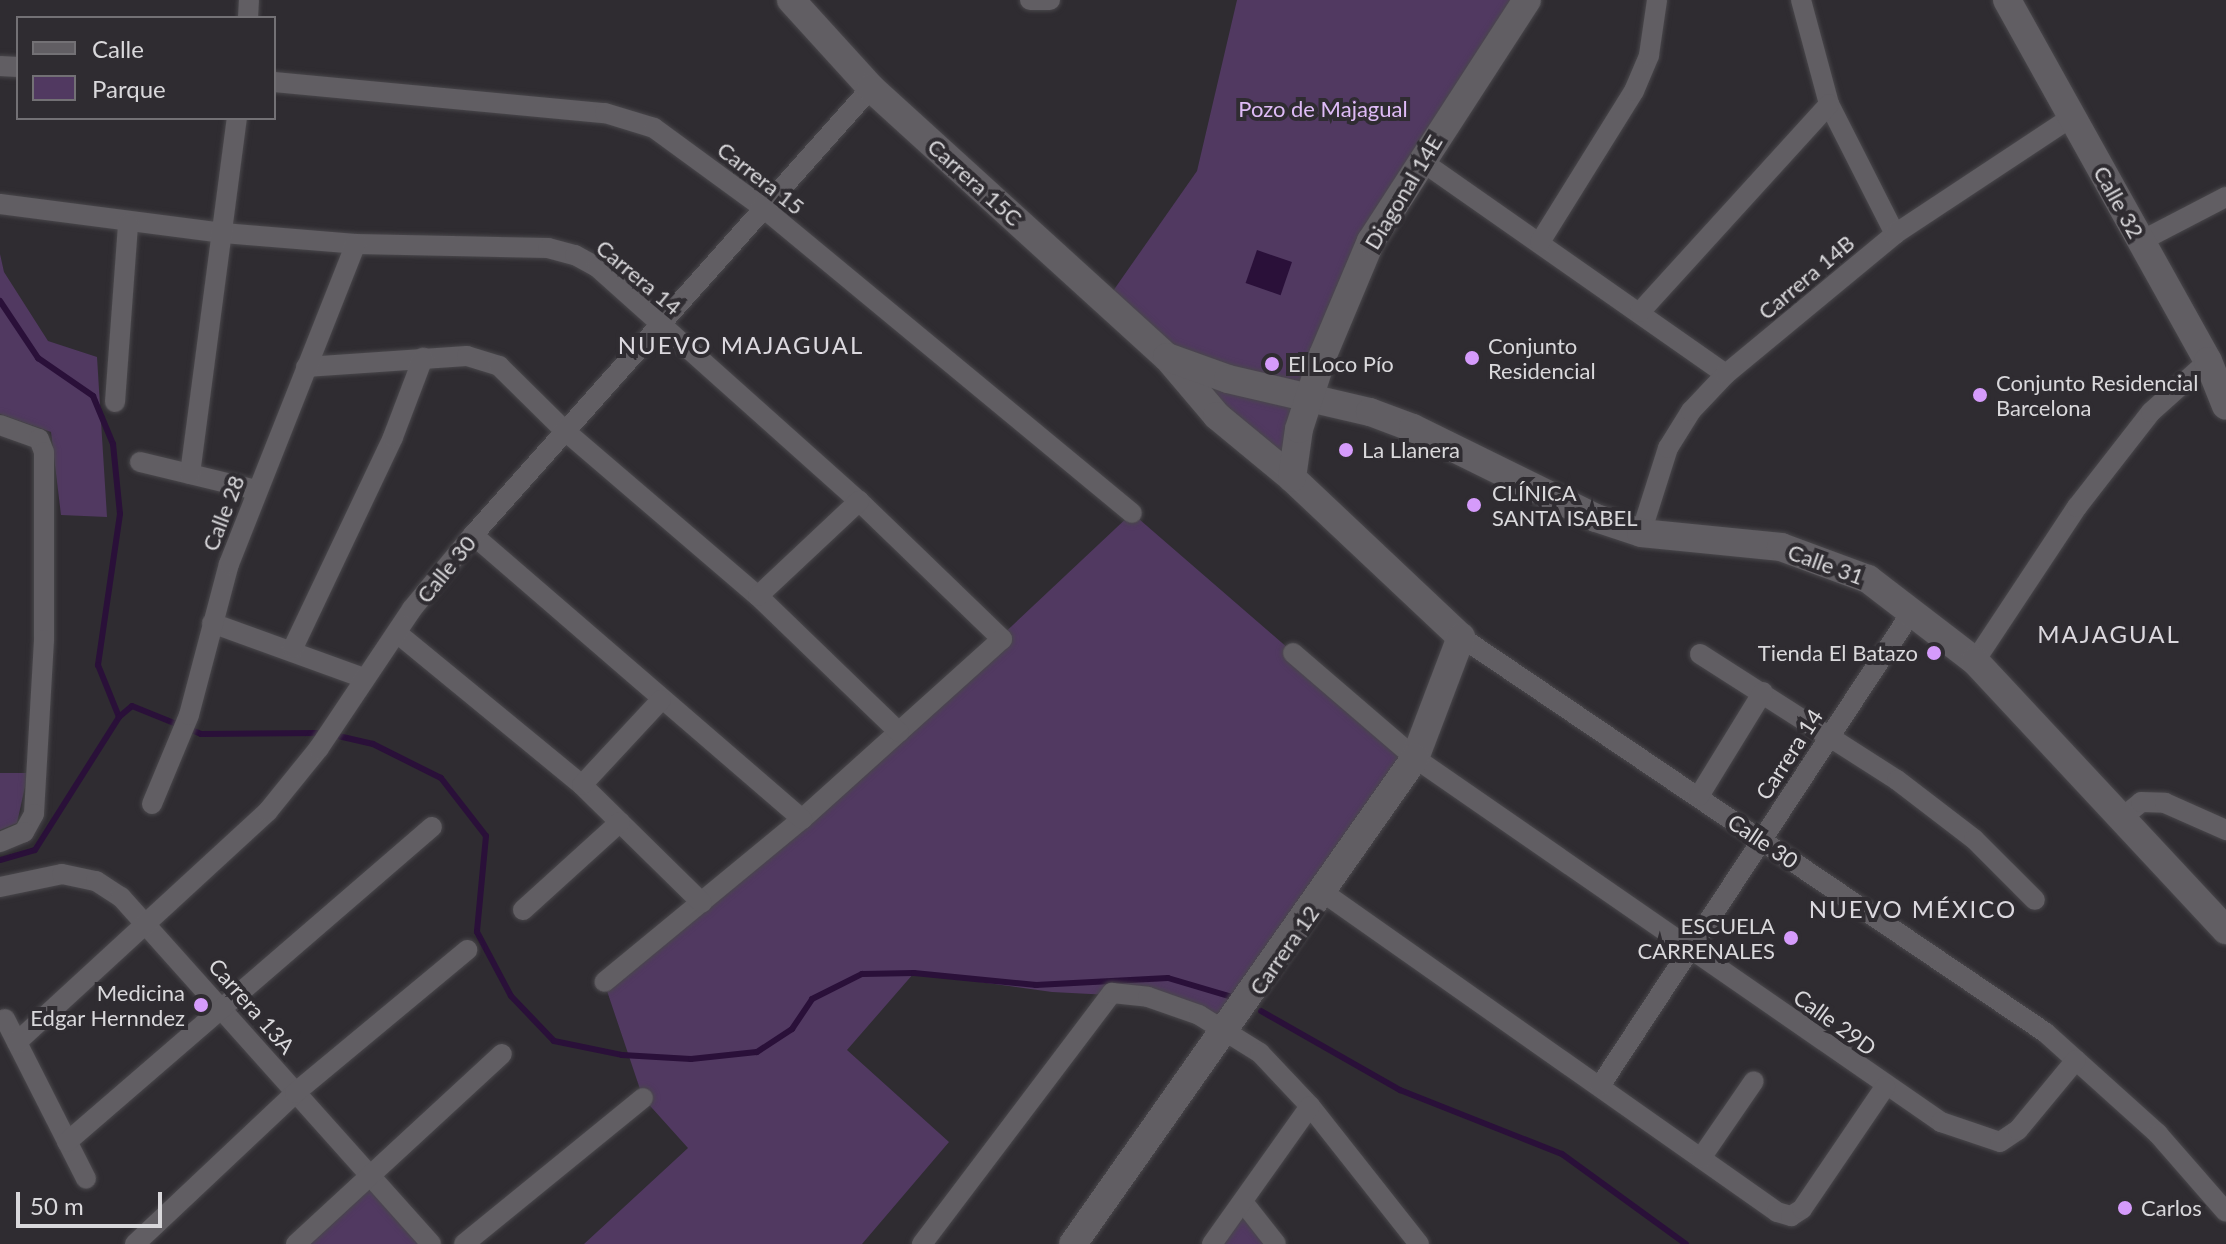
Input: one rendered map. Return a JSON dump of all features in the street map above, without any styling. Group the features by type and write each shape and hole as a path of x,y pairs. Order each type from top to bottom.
{"street":[{"name":"Carrera 15C","path":"791,0 871,88 1167,357 1217,416 1292,478"},
{"path":"1030,0 1050,0"},
{"name":"Diagonal 14E","path":"1292,478 1295,446 1345,295 1420,160 1527,0"},
{"path":"1540,242 1634,91 1649,55 1657,0"},
{"path":"1801,0 1829,104 1895,234"},
{"name":"Calle 32","path":"2007,0 2208,361 2226,406"},
{"name":"Carrera 15","path":"276,82 631,119 654,128 762,207 1132,513"},
{"name":"Calle 30","path":"17,1042 268,811 319,748 364,678 473,535 657,323 871,88"},
{"path":"1640,312 1829,104"},
{"name":"Carrera 14B","path":"1641,533 1668,448 1691,411 1726,374 1895,234 2072,117"},
{"path":"190,474 237,120"},
{"path":"1420,160 1726,374"},
{"path":"2141,241 2226,197"},
{"name":"Carrera 14","path":"0,204 128,223 356,244 548,248 575,255 597,267 859,501 1002,639 899,732"},
{"path":"115,402 128,223"},
{"name":"Calle 28","path":"152,804 189,715 212,623 256,490 356,244"},
{"path":"306,367 467,356 499,366 564,430 758,596 899,732 802,819 604,982"},
{"name":"Carrera 15C","path":"1167,357 1246,384 1310,398"},
{"path":"293,648 393,437 423,358"},
{"path":"1975,661 2077,507 2151,412 2208,361"},
{"path":"1217,416 1224,400 1246,384"},
{"name":"Calle 31","path":"1310,398 1413,428 1596,518 1641,533 1781,547 1824,559 1868,579 1913,610 1975,661 2124,816 2226,930"},
{"path":"0,425 39,439 44,452 44,625 34,814 24,832 0,842"},
{"path":"140,462 256,490"},
{"name":"Calle 30","path":"1292,478 1461,637 2046,1033 2158,1134 2226,1212"},
{"path":"758,596 859,501"},
{"path":"473,535 802,819"},
{"name":"Carrera 14","path":"1600,1086 1913,610"},
{"path":"212,623 293,648 364,678"},
{"path":"397,633 582,785 702,903"},
{"name":"Carrera 12","path":"1073,1244 1324,893 1415,758 1461,637"},
{"name":"Calle 29D","path":"1293,653 1415,758 1690,947 1885,1087 1941,1122 2000,1142 2018,1130 2076,1060"},
{"path":"1700,654 1829,736 1974,839 2035,900"},
{"path":"1699,796 1763,692"},
{"path":"582,785 661,700"},
{"path":"2124,816 2141,802 2165,803 2226,830"},
{"path":"523,910 620,822"},
{"path":"67,1142 432,827"},
{"name":"Carrera 13A","path":"0,887 62,874 96,881 149,923 220,1008 431,1244"},
{"path":"1324,893 1777,1212 1791,1216 1802,1209 1885,1087"},
{"path":"135,1244 295,1093 467,950"},
{"path":"922,1244 1112,993 1148,997 1228,1029 1260,1053 1310,1106 1419,1244"},
{"path":"5,1019 86,1179"},
{"path":"296,1244 368,1174 502,1054"},
{"path":"1701,1158 1754,1081"},
{"path":"464,1244 643,1098"},
{"path":"1212,1244 1310,1106"},
{"path":"1243,1202 1276,1244"}],"green space":[{"name":"Pozo de Majagual","path":"1237,0 1534,0 1371,241 1292,478 1106,301 1197,171"},
{"path":"0,254 4,272 48,341 97,357 107,517 61,515 51,432 0,414"},
{"path":"1132,513 1415,758 1228,1029 1148,997 1052,992 914,973 847,1050 949,1142 862,1244 584,1244 688,1148 643,1098 604,982 899,732"},
{"path":"0,773 28,773 17,823 0,830"},
{"path":"368,1174 430,1244 296,1244"},
{"path":"1243,1202 1276,1244 1212,1244"}],"shaded area":[{"path":"1257,250 1292,262 1281,295 1246,283"}],"waterway":[{"path":"0,301 38,358 93,396 113,444 120,514 98,665 119,717"},
{"path":"0,860 35,850 119,717 132,706 201,734 323,733"},
{"path":"334,735 373,744 441,778 486,836 477,932 511,996 554,1041 622,1055 691,1059 757,1052 792,1029 812,999 862,974 914,973 1036,985 1168,978 1235,998"},
{"path":"1261,1011 1400,1090 1562,1154 1686,1244"}],"place":[{"name":"Conjunto Residencial","path":"1472,358"},
{"name":"El Loco Pío","path":"1272,364"},
{"name":"Conjunto Residencial Barcelona","path":"1980,395"},
{"name":"La Llanera","path":"1346,450"},
{"name":"CLÍNICA SANTA ISABEL","path":"1474,505"},
{"name":"Tienda El Batazo","path":"1934,653"},
{"name":"ESCUELA CARRENALES","path":"1791,938"},
{"name":"Medicina Edgar Hernndez","path":"201,1005"},
{"name":"Carlos","path":"2125,1208"}],"district":[{"name":"NUEVO MAJAGUAL","path":"741,345"},
{"name":"MAJAGUAL","path":"2109,634"},
{"name":"NUEVO MÉXICO","path":"1913,909"}]}
